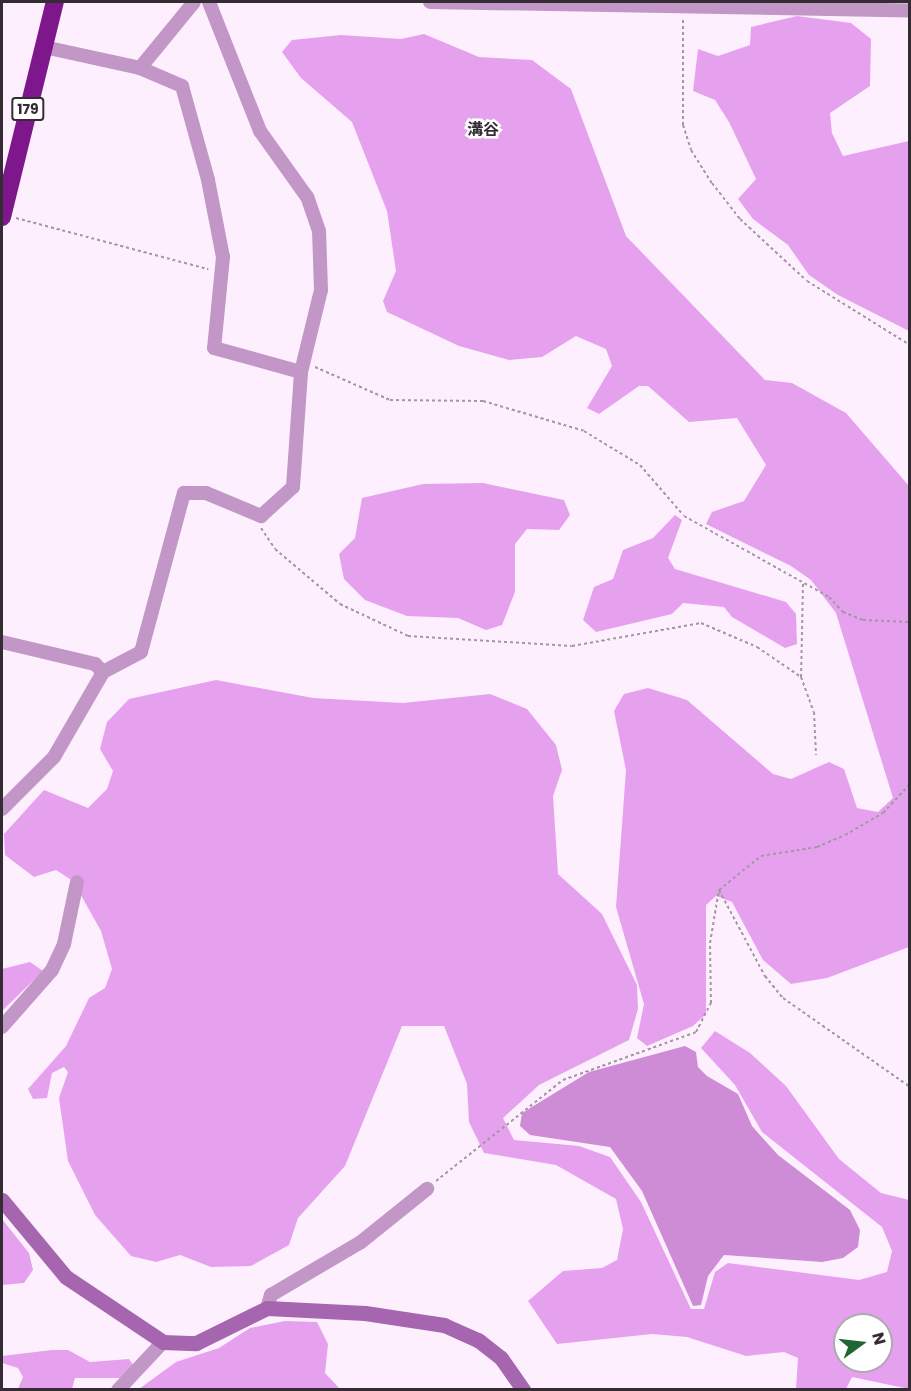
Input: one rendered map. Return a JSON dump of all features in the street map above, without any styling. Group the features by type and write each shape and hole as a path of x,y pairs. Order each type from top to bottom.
{"highway":[{"name":"179","path":"2,215 55,2"}],"street":[{"path":"140,68 194,2"},
{"path":"2,809 54,757 103,672 141,652 184,493 206,493 261,516 293,487 303,367 319,307 319,231 307,197 260,131 209,2"},
{"path":"430,2 607,2 685,7 909,10"},
{"path":"44,47 140,68 182,86 208,180 222,272 214,348 303,367"},
{"path":"2,642 94,664 103,672"},
{"path":"2,1027 52,970 64,944 77,882"},
{"path":"267,1308 271,1295 361,1242 427,1189"},
{"path":"2,1200 66,1277 163,1342 196,1343 267,1308 319,1307 444,1325 478,1340 501,1358 523,1389"},
{"path":"118,1389 163,1342"}],"path":[{"path":"685,7 681,102 691,150 740,219 807,281 909,345"},
{"path":"2,215 222,272"},
{"path":"303,367 390,400 483,401 584,431 640,465 684,516 863,620 909,622"},
{"path":"261,516 261,526 275,549 340,604 408,636 572,646 701,623 739,637 801,677"},
{"path":"803,584 801,677 814,712 816,755"},
{"path":"427,1189 562,1080 696,1032 711,1003 710,943 718,890 760,856 817,847 845,835 883,813 909,784"},
{"path":"718,890 765,976 783,998 909,1087"}],"shaded area":[{"path":"797,16 851,23 871,39 870,86 830,113 832,133 843,156 909,141 909,331 838,295 809,275 788,245 753,219 738,199 756,179 729,122 715,100 693,91 698,49 718,56 750,45 751,27"},
{"path":"424,34 479,57 532,60 571,89 626,236 765,380 792,383 846,413 909,486 909,947 827,978 791,984 763,960 732,902 716,896 706,905 706,1014 693,1026 647,1046 637,1038 644,1004 616,907 626,770 614,711 624,694 648,688 687,700 773,774 791,779 829,762 844,769 857,808 878,812 893,798 836,613 811,580 791,566 706,524 712,512 744,501 766,465 737,418 689,422 648,386 639,386 599,414 587,408 612,366 606,349 576,336 542,357 509,360 459,346 387,312 383,301 396,271 387,211 352,122 301,78 282,52 292,40 341,35 401,39"},
{"path":"483,483 564,500 570,515 559,530 527,529 515,544 515,592 502,625 486,630 458,618 407,616 365,600 344,579 339,554 355,538 362,498 423,484"},
{"path":"675,515 682,520 668,558 675,569 786,602 796,614 797,644 785,648 732,617 724,607 683,603 672,614 596,632 583,620 594,587 613,579 623,550 653,538"},
{"path":"216,680 313,698 403,703 490,694 527,709 556,745 562,770 553,796 558,874 602,914 637,985 638,1009 629,1040 539,1085 503,1118 514,1140 579,1146 610,1157 641,1202 691,1309 704,1309 715,1272 728,1263 859,1280 887,1272 892,1251 882,1227 762,1132 735,1085 701,1048 715,1031 750,1053 786,1086 839,1159 881,1193 909,1200 909,1389 852,1377 846,1389 796,1389 798,1358 784,1352 746,1356 687,1337 652,1334 557,1344 528,1301 563,1271 602,1268 617,1260 623,1229 616,1199 556,1165 484,1153 469,1122 467,1084 444,1026 402,1026 345,1166 298,1218 289,1245 251,1266 211,1267 180,1255 156,1262 131,1256 95,1215 68,1161 59,1098 68,1072 64,1067 52,1073 47,1098 33,1099 28,1089 66,1046 89,998 105,988 112,969 101,931 73,881 56,870 34,877 5,855 4,834 44,790 88,808 107,789 113,771 100,749 107,722 129,699"},
{"path":"30,962 43,971 2,1011 2,969"},
{"path":"685,1046 696,1052 698,1067 707,1076 738,1094 752,1126 778,1155 850,1210 860,1230 858,1247 843,1258 822,1262 724,1255 708,1276 701,1305 693,1306 642,1191 610,1147 530,1135 520,1126 522,1113 589,1072"},
{"path":"2,1219 29,1253 33,1270 24,1283 2,1285"},
{"path":"285,1321 317,1322 328,1344 325,1373 340,1389 139,1389 176,1362 219,1348 250,1328"},
{"path":"68,1350 90,1362 129,1359 134,1366 122,1378 75,1378 72,1389 18,1389 23,1377 18,1368 2,1363 2,1356"}],"district":[{"name":"溝谷","path":"483,130"}]}
